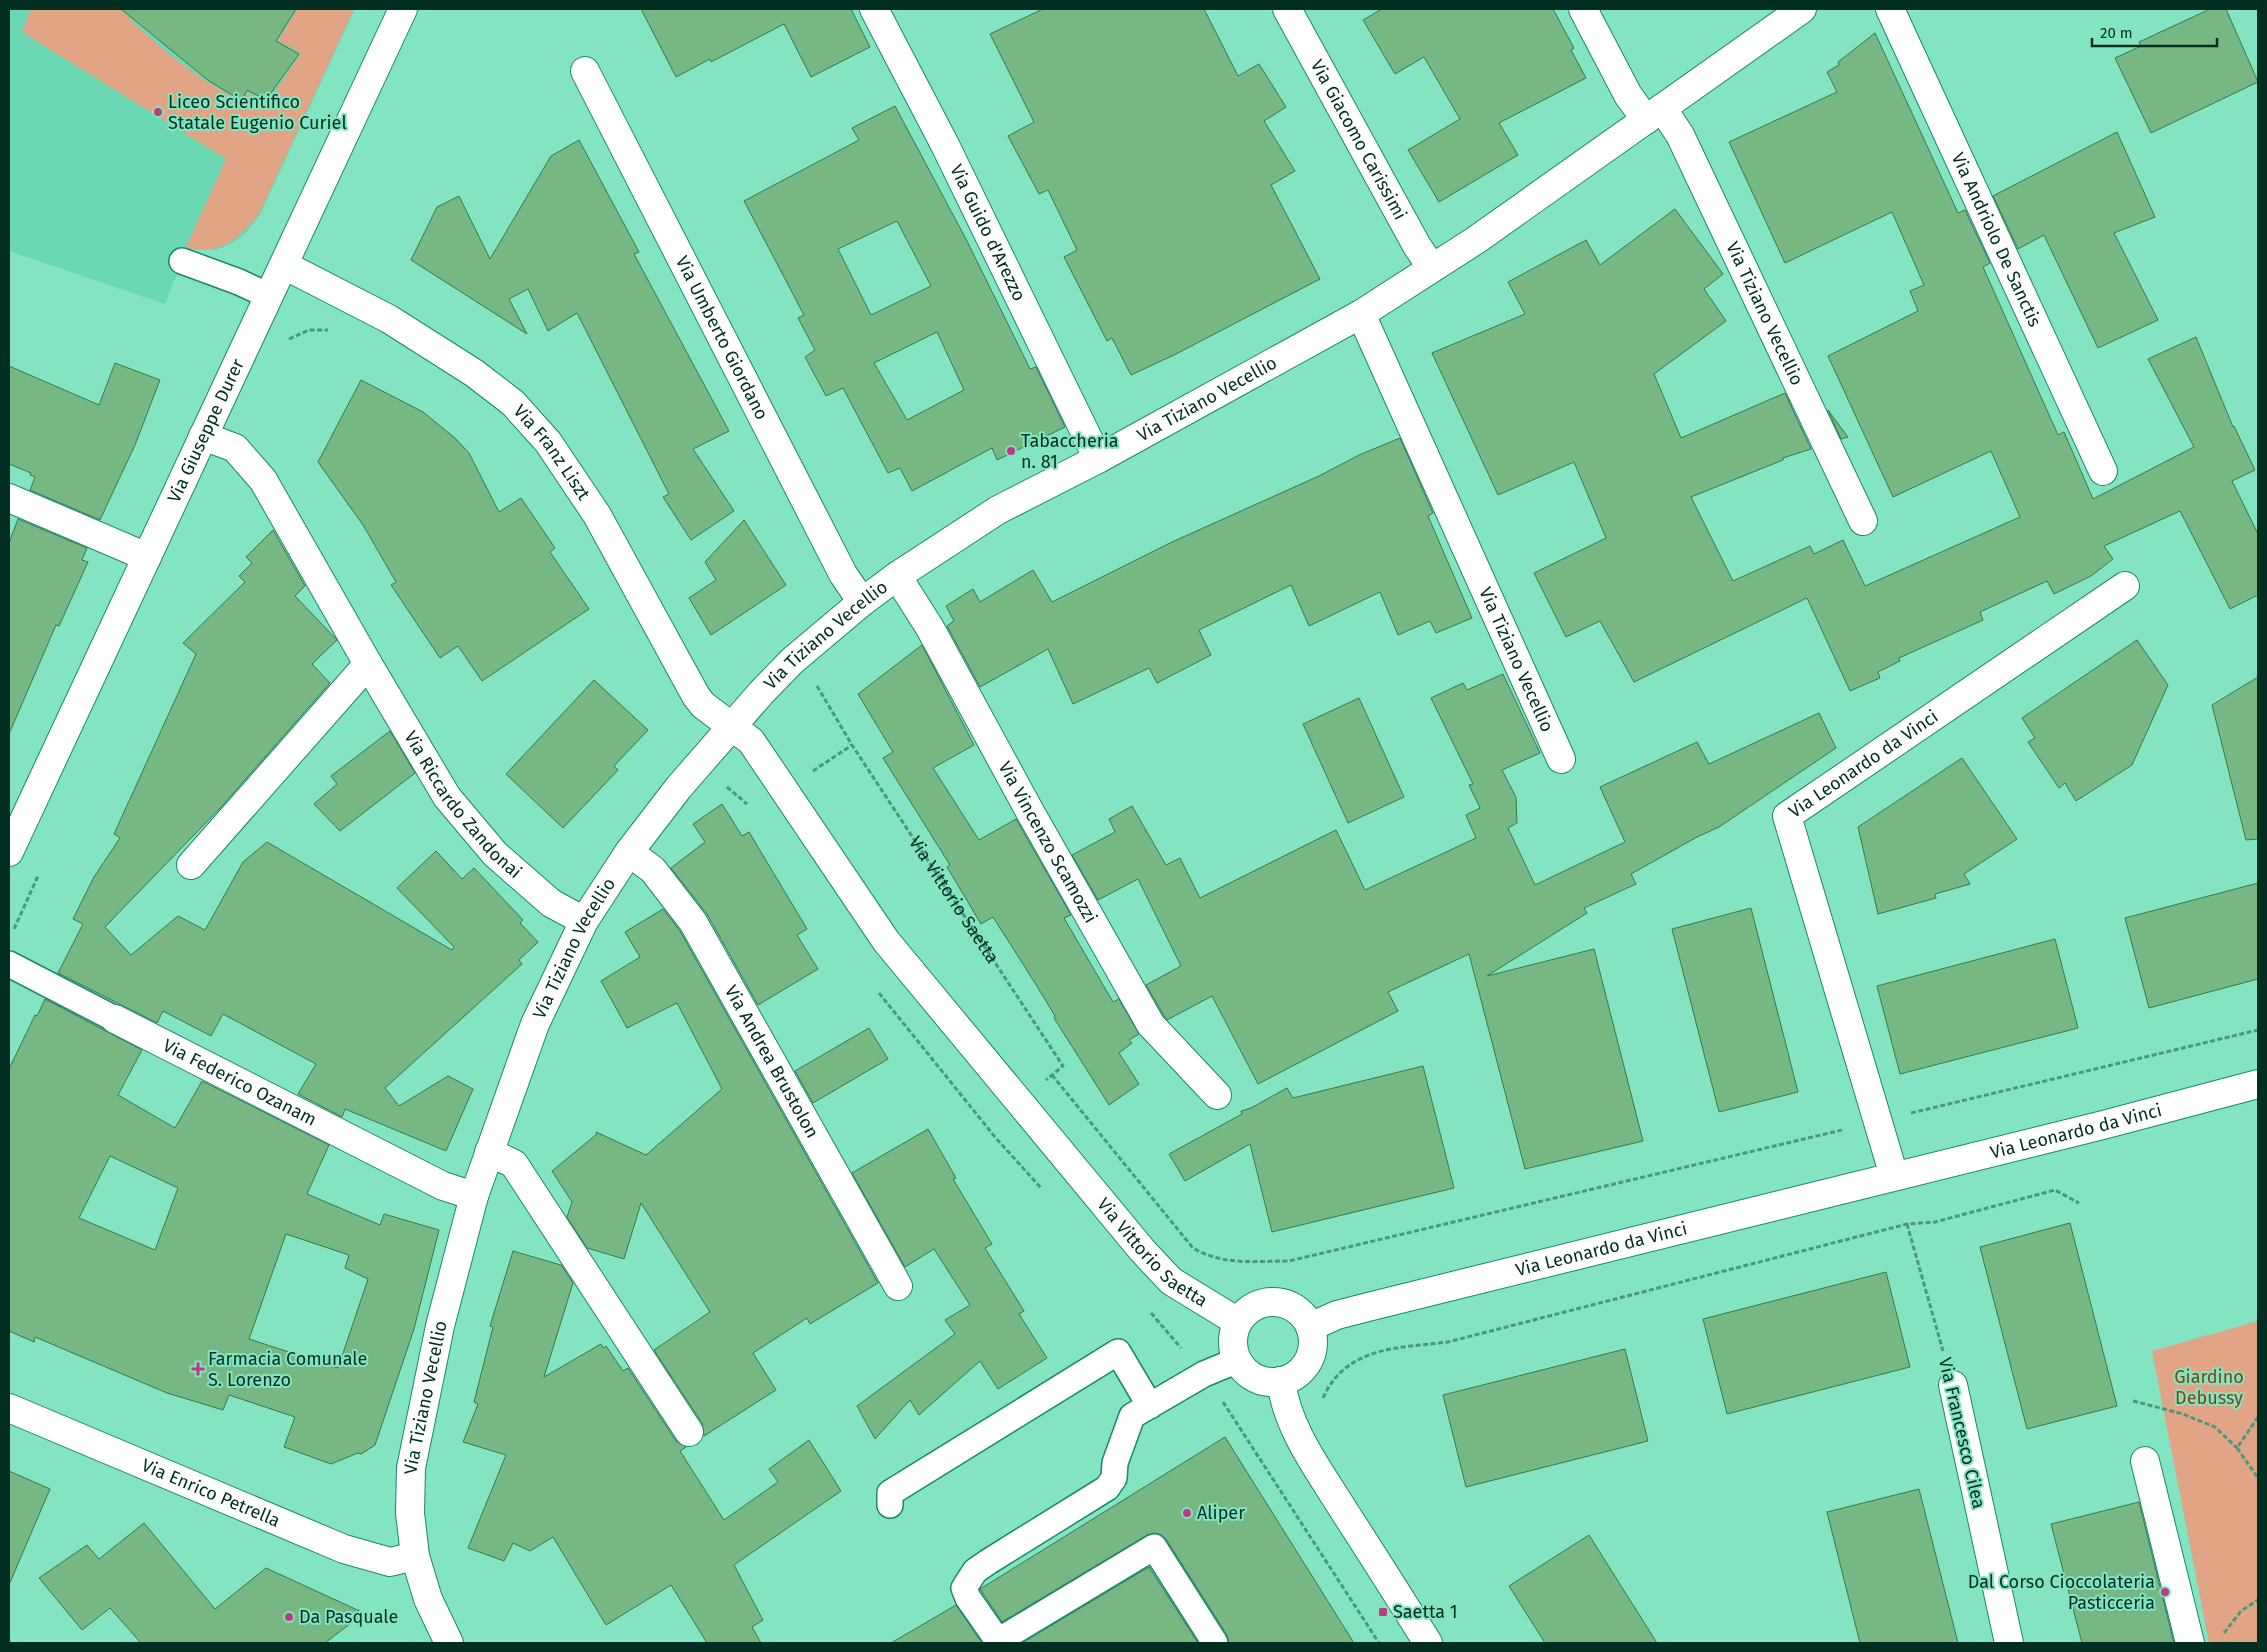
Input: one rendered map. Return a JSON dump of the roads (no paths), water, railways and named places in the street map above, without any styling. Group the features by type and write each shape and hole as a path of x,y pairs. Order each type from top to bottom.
{"street":[{"name":"Via Giuseppe Durer","path":"9,852 403,9"},
{"name":"Via Guido d'Arezzo","path":"874,9 944,145 1098,459"},
{"name":"Via Giacomo Carissimi","path":"1287,9 1417,246 1432,268"},
{"path":"1583,9 1628,95 1654,114"},
{"name":"Via Tiziano Vecellio","path":"449,1643 428,1599 415,1556 410,1513 411,1468 440,1326 474,1196 536,1024 584,921 629,852 679,787 732,726 792,662 862,602 897,576 998,510 1098,459 1361,314 1568,177 1802,9"},
{"name":"Via Andriolo De Sanctis","path":"1890,9 2102,471"},
{"name":"Via Umberto Giordano","path":"585,71 843,574 862,602"},
{"name":"Via Tiziano Vecellio","path":"1654,114 1680,135 1863,521"},
{"name":"Via Franz Liszt","path":"284,265 389,319 474,373 512,403 548,442 597,515 696,696 703,706 732,726"},
{"name":"Via Tiziano Vecellio","path":"1361,314 1561,760"},
{"name":"Via Riccardo Zandonai","path":"203,436 235,448 262,480 447,797 495,854 551,903 584,921"},
{"path":"9,498 147,557"},
{"name":"Via Vincenzo Scamozzi","path":"897,576 930,628 1029,810 1151,1025 1217,1095"},
{"name":"Via Leonardo da Vinci","path":"1894,1176 1787,816 2125,586"},
{"path":"191,865 368,664"},
{"name":"Via Vittorio Saetta","path":"732,726 751,741 886,940 1142,1250 1171,1281 1238,1322"},
{"name":"Via Andrea Brustolon","path":"629,852 653,870 693,922 898,1286"},
{"name":"Via Federico Ozanam","path":"115,1019 435,1182 474,1196"},
{"name":"Via Leonardo da Vinci","path":"1310,1327 1368,1306 2103,1125 2258,1084"},
{"path":"489,1152 514,1164 689,1432"},
{"path":"1270,1302 1283,1303 1294,1308 1304,1316 1310,1327 1313,1339 1312,1352 1307,1363 1299,1372 1281,1381 1265,1381 1254,1377 1245,1370 1238,1360 1234,1348 1234,1334 1238,1322 1247,1312 1258,1305 1270,1302"},
{"path":"1281,1381 1283,1400 1288,1413 1310,1456 1428,1643"},
{"name":"Via Francesco Cilea","path":"1953,1385 2009,1643"},
{"name":"Via Enrico Petrella","path":"9,1408 344,1550 390,1562 415,1556"},
{"path":"2145,1461 2190,1643"}],"lane":[{"path":"182,261 239,282 269,296"},
{"name":"Via Federico Ozanam","path":"9,964 115,1019"},
{"path":"890,1505 890,1493 1118,1352 1141,1411"},
{"path":"1215,1643 1154,1547 998,1641 968,1598 964,1588 975,1571 1107,1488 1114,1478 1115,1463 1141,1411 1204,1374 1238,1360"}],"place":[{"name":"Liceo Scientifico Statale Eugenio Curiel","path":"158,112"},
{"name":"Tabaccheria n. 81","path":"1011,451"},
{"name":"Farmacia Comunale S. Lorenzo","path":"198,1369"},
{"name":"Aliper","path":"1187,1513"},
{"name":"Dal Corso Cioccolateria Pasticceria","path":"2165,1592"},
{"name":"Saetta 1","path":"1383,1612"},
{"name":"Da Pasquale","path":"289,1617"}],"park label":[{"name":"Giardino Debussy","path":"2209,1387"}]}
